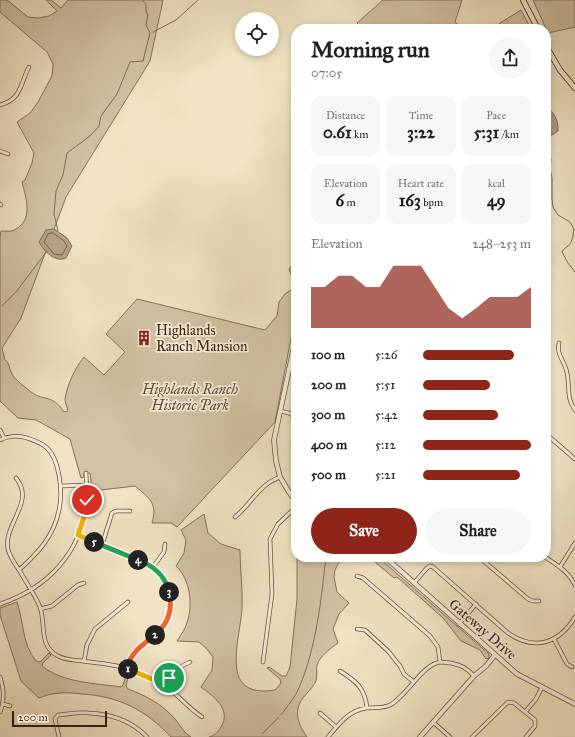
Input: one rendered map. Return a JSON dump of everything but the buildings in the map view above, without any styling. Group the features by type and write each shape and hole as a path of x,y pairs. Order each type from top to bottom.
{"main road":[{"path":"523,0 535,24"},
{"path":"551,55 560,70 575,88"}],"street":[{"path":"0,105 10,101 17,95 22,88 28,68"},
{"path":"0,151 8,154"},
{"path":"559,343 558,349 567,373 569,398 575,410"},
{"path":"291,357 274,440 276,460 280,476 291,495"},
{"path":"280,411 291,414"},
{"path":"0,430 4,438"},
{"path":"0,440 4,438 22,436 35,440 47,448 58,467 61,486 59,510 51,534 36,554 19,570"},
{"path":"551,438 575,459"},
{"path":"0,604 20,597 47,579 59,567 70,551 78,535 85,514 87,500 86,473"},
{"path":"235,517 242,512 266,484 280,476"},
{"path":"16,478 22,484 22,500 20,511 9,531 7,541 11,558 32,590 40,609 43,634 48,647 58,656 126,668 164,684 193,711 202,716"},
{"path":"61,486 86,485"},
{"path":"102,545 112,513 116,510 130,511"},
{"path":"263,662 272,594 270,539 278,524 291,512"},
{"path":"78,535 153,567 165,580 168,587 171,608 166,623 162,629 137,648 126,668"},
{"path":"560,567 575,543"},
{"path":"153,567 164,552 165,544"},
{"path":"551,561 571,576 575,585"},
{"name":"Gateway Drive","path":"391,562 517,674 575,704"},
{"path":"485,562 528,599 539,601"},
{"path":"414,583 427,568 430,566 433,567 508,633 517,639 532,643 540,643 554,639 561,634 575,618"},
{"path":"357,576 363,578 430,636 438,647 440,662"},
{"path":"40,609 52,606 78,585 84,583"},
{"path":"84,661 87,645 95,629 128,602"},
{"path":"459,624 476,604"},
{"path":"357,628 365,630 388,651 400,666 404,674 414,682"},
{"path":"554,639 567,664 572,667"},
{"path":"420,737 474,676 486,666 495,655"},
{"path":"164,684 183,664 190,662"},
{"path":"328,737 349,714 367,708 380,708 390,705 401,698 428,668 440,662 458,664 468,669 474,676"},
{"path":"340,671 351,678 360,687 366,697 367,708"},
{"path":"0,677 4,694 0,712"},
{"path":"526,711 536,699 542,687"},
{"path":"472,737 508,702 514,703 526,711 535,720 536,726 526,737"},
{"path":"3,704 10,706"},
{"path":"59,737 55,719 58,715 89,713 117,718 131,724 146,737"},
{"path":"320,713 336,727"},
{"path":"433,722 450,737"}],"green space":[{"name":"Highlands Ranch Historic Park","path":"0,0 7,0 28,17 38,18 49,16 57,11 46,0 51,0 61,8 68,0 163,0 150,61 66,197 21,318 2,348 5,360 9,364 12,374 20,383 34,394 55,402 64,412 68,411 65,399 68,388 75,371 84,357 104,375 125,352 106,334 137,299 265,330 277,316 279,302 285,294 291,290 291,338 275,422 177,527 171,523 152,523 154,516 153,506 148,498 135,486 92,491 90,473 84,473 84,477 81,478 70,439 36,420 18,418 0,401 0,238 1,231 13,231 24,221 27,209 22,182 25,180 32,163 34,153 17,122 30,113 38,102 52,76 53,64 47,52 0,12"},
{"path":"383,0 462,0 455,22 457,24 357,23"},
{"path":"533,0 575,0 575,27 551,32 551,24 544,24"},
{"path":"521,10 528,24 500,24"},
{"path":"204,514 208,533 221,544 240,550 242,609 236,666 238,674 244,685 256,690 275,690 281,683 280,679 267,668 269,667 282,676 286,676 290,667 297,599 297,562 340,562 335,570 334,577 337,592 349,603 339,614 333,629 338,643 326,652 318,662 316,681 303,698 298,708 297,713 299,722 307,737 209,737 214,735 220,729 224,720 223,709 220,704 201,687 212,670 213,657 199,642 177,641 187,622 190,605 188,588 181,572 176,566 184,553 186,540 181,530"},
{"path":"375,562 384,562 489,654 489,658 486,659 480,650 461,641 443,618 397,577 394,578"},
{"path":"17,602 28,648 31,654 36,661 40,662 49,653 51,655 42,664 43,667 70,679 121,687 127,673 129,673 126,686 128,689 159,704 191,737 171,737 152,719 141,712 131,706 108,698 95,695 65,693 39,698 21,681 0,615 0,608"}],"water":[{"path":"551,111 557,121 558,128 558,131 552,135"},
{"path":"54,229 67,238 72,246 66,258 54,258 39,242 46,230"}],"waterway":[{"path":"58,231 54,214 56,191 63,175 67,153 90,136 99,126 101,116 117,94 130,62 143,61 150,33 146,25 148,15 146,11 146,4 142,0"},
{"path":"153,32 176,20 198,0"},
{"path":"551,174 553,207 558,215 570,222 574,229 571,242 562,252 575,272"},
{"path":"2,306 16,292 47,251"},
{"path":"281,715 296,694 308,664 316,631 326,562"},
{"path":"262,734 279,717"}],"place":[{"name":"Highlands Ranch Mansion","path":"144,338"}],"route":[{"path":"87,500 85,514 78,535 144,562 153,567 165,580 171,600 171,608 166,623 162,629 137,648 126,668 164,684 169,678"}]}
